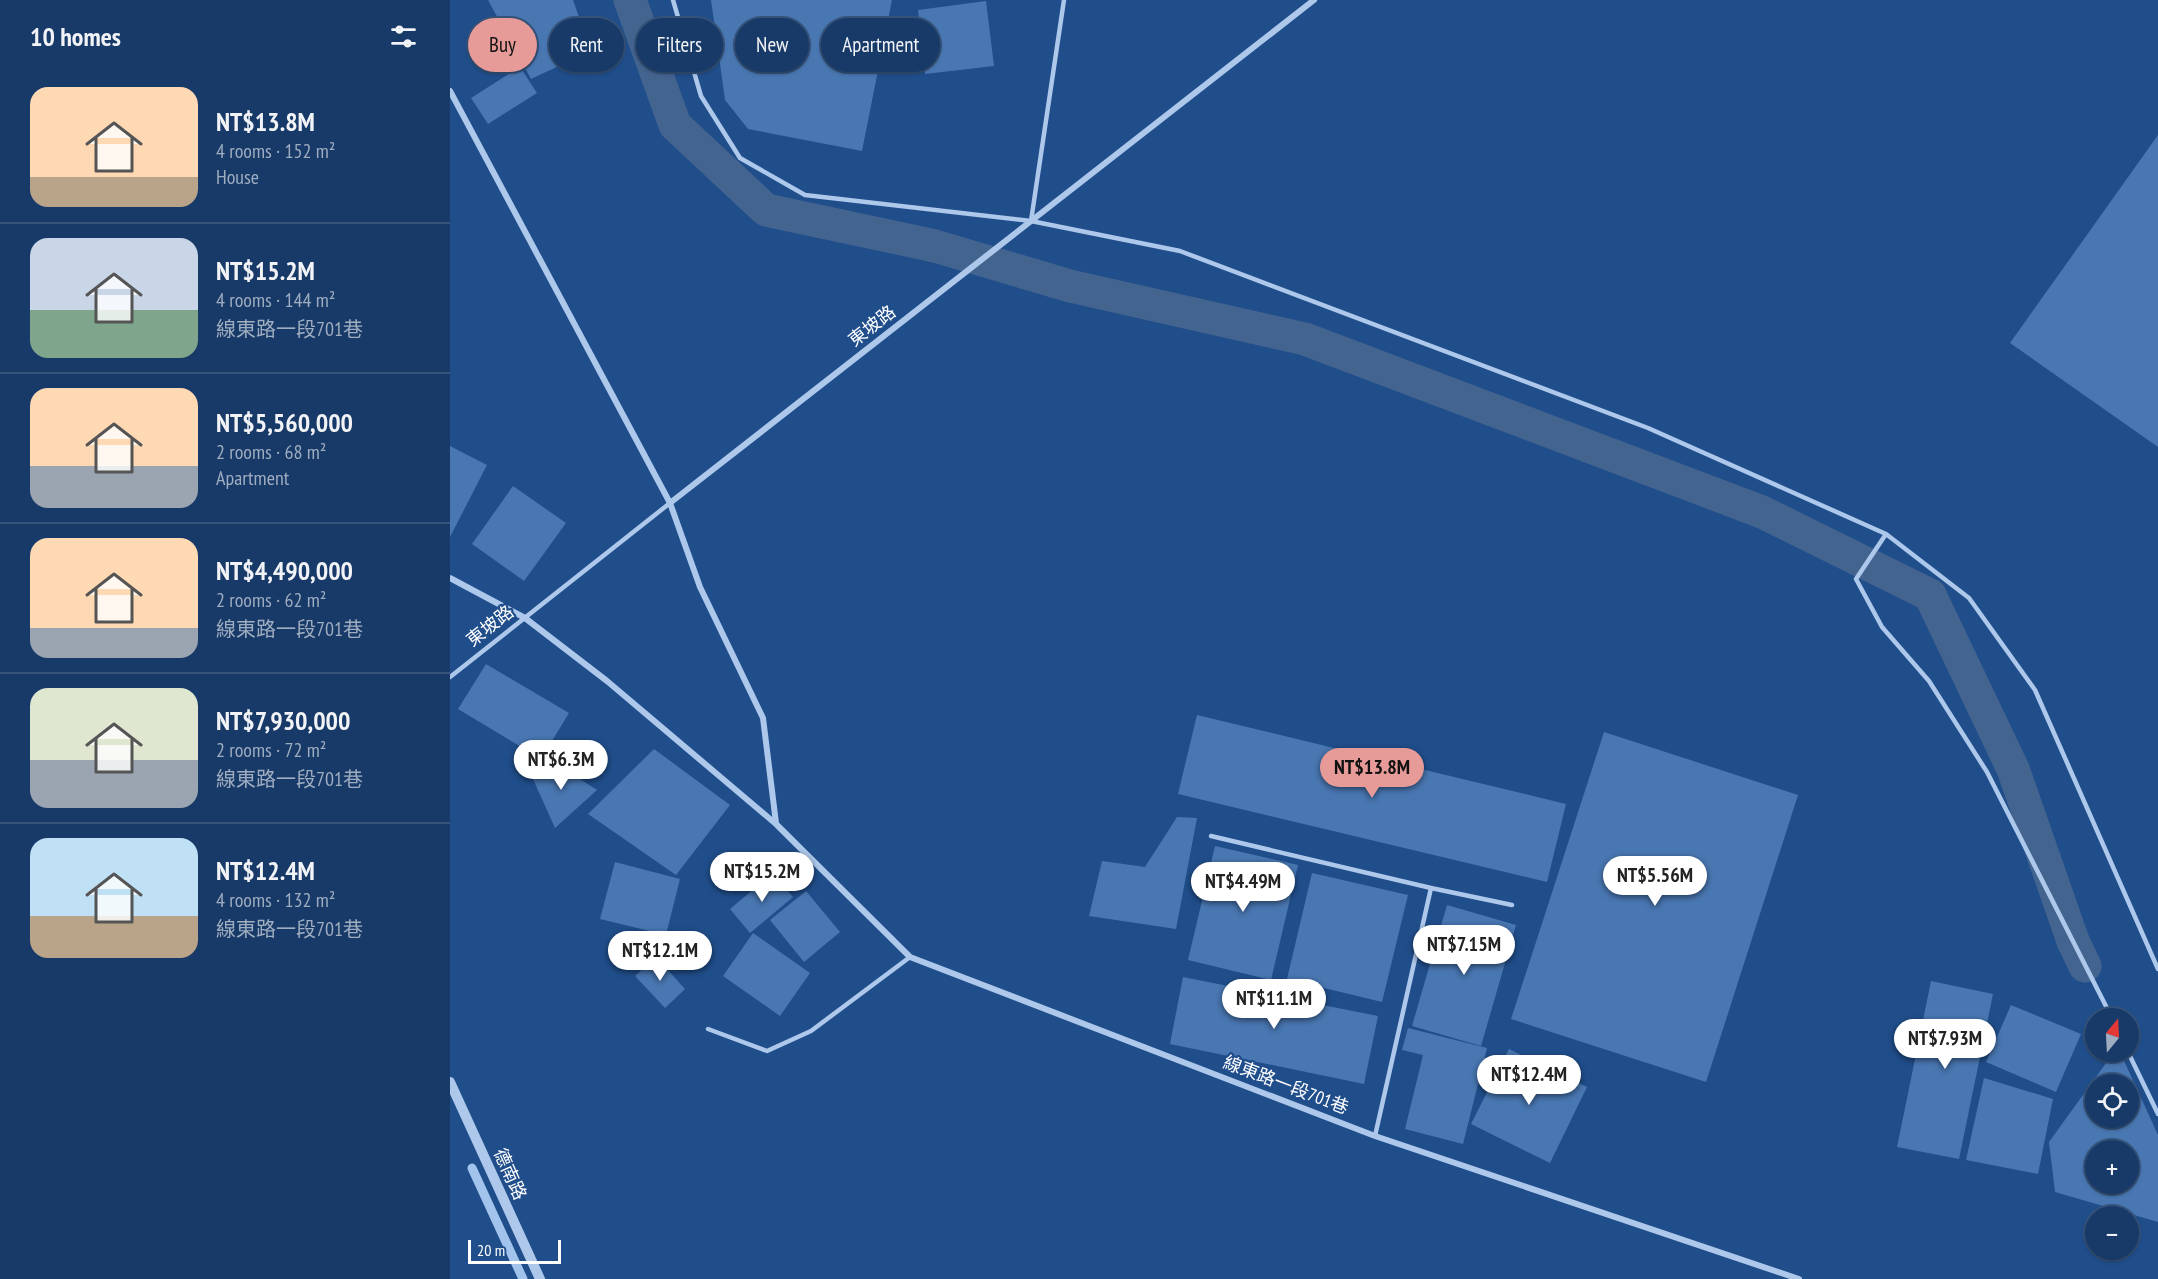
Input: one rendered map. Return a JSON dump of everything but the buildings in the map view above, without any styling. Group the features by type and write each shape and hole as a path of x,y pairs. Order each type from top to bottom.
{"street":[{"name":"東坡路","path":"670,503 1314,0"},
{"path":"450,92 670,503 700,587 763,718 776,824"},
{"name":"線東路一段701巷","path":"450,578 525,618 607,681 776,824 910,957 1376,1136 1799,1279"},
{"name":"德南路","path":"450,1082 540,1279"}],"lane":[{"path":"673,0 701,96 740,158 805,195 1031,220 1180,251 1648,428 1886,534 1969,598 2034,690 2158,969"},
{"path":"1031,220 1064,0"},
{"name":"東坡路","path":"450,677 670,503"},
{"path":"1886,534 1856,579 1882,627 1929,681 1987,772 2107,1008"},
{"path":"1211,836 1512,905"},
{"path":"1376,1136 1431,888"},
{"path":"708,1029 767,1051 811,1031 910,957"},
{"path":"2133,1062 2158,1114"}],"waterway":[{"path":"630,0 675,125 766,210 935,246 1070,286 1305,339 1762,512 1930,595 2013,769 2073,941 2085,966"},
{"path":"472,1168 523,1279"}]}
